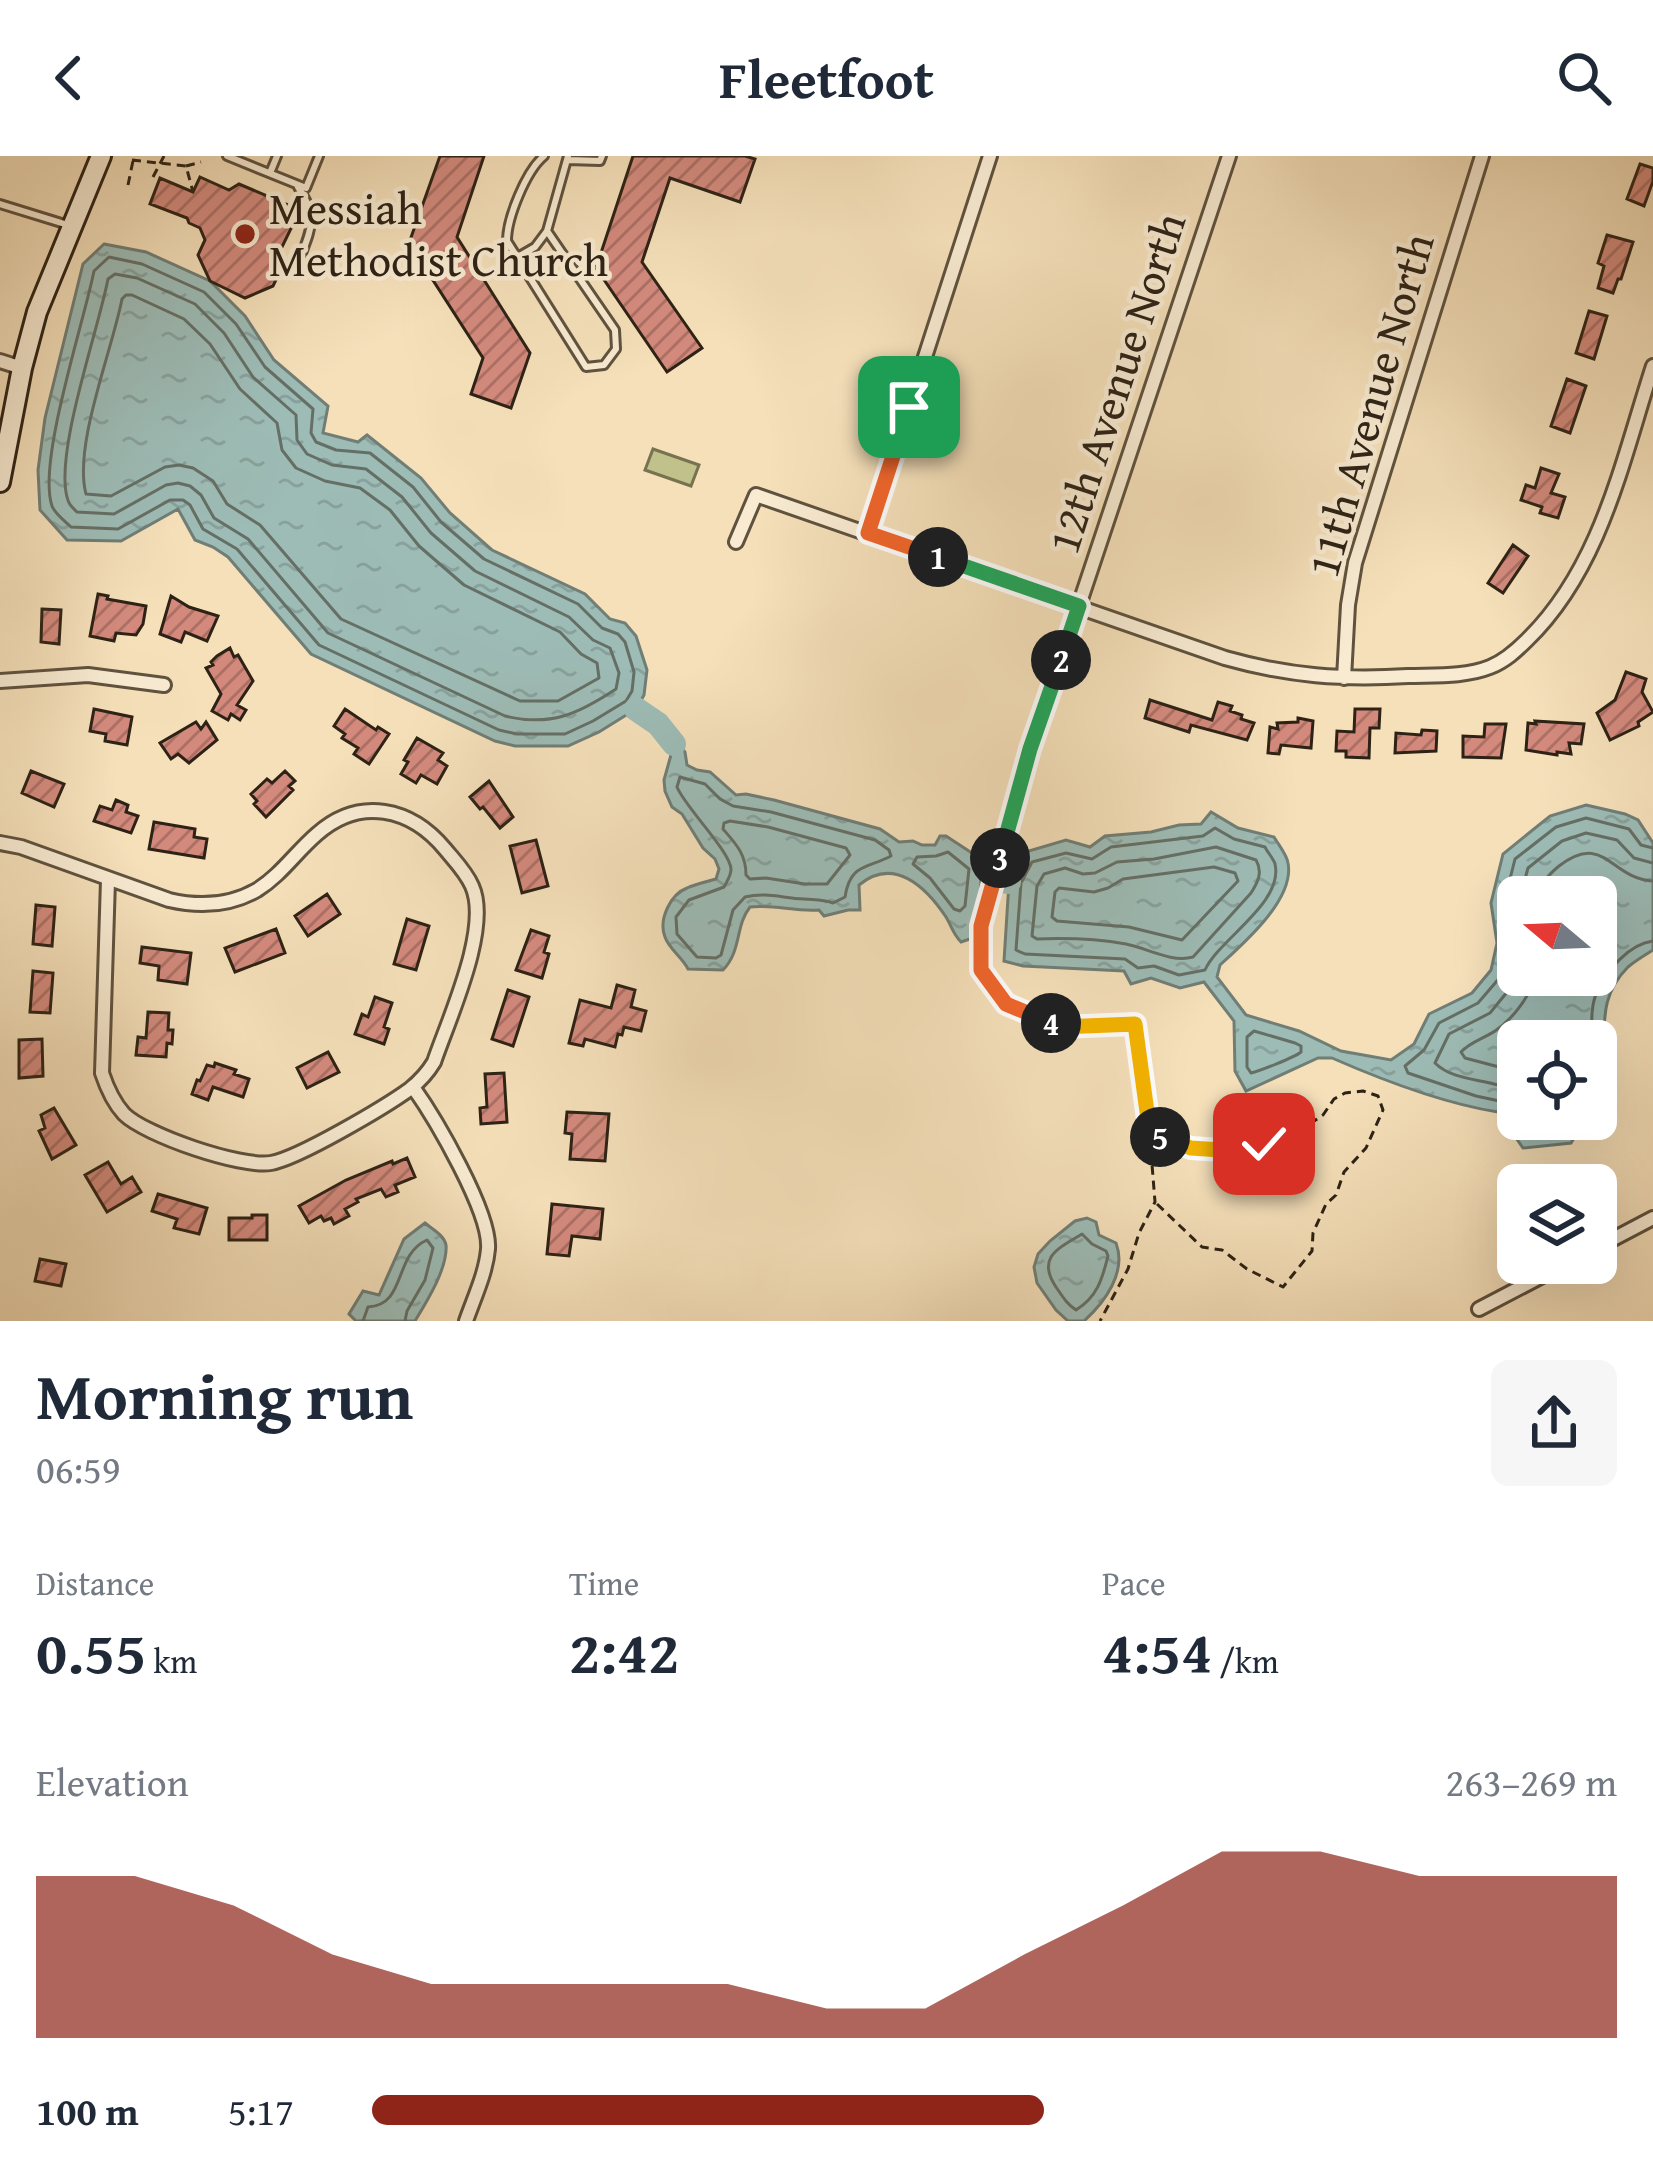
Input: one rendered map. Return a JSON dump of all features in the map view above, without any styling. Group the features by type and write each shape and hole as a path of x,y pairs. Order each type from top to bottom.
{"main road":[{"path":"0,482 22,368 42,298 101,156"}],"street":[{"path":"868,533 990,156"},
{"name":"12th Avenue North","path":"1024,770 1229,156"},
{"name":"11th Avenue North","path":"1344,678 1355,563 1483,156"},
{"path":"0,361 22,368"},
{"path":"736,542 756,495 1270,670 1344,678 1474,672 1511,655 1558,607 1586,560 1653,366"},
{"path":"0,681 88,675 164,685"},
{"path":"0,843 21,847 169,901 214,905 255,891 330,823 350,814 394,812 414,821 432,833 472,885 478,906 478,926 434,1062 413,1087 274,1162 252,1164 228,1158 136,1124 109,1093 102,1073 108,880"},
{"path":"413,1087 486,1226 488,1253 466,1321"},
{"path":"1617,1237 1653,1218"},
{"path":"1479,1310 1528,1284"}],"lane":[{"path":"227,156 306,188 319,156"},
{"path":"270,173 277,156"},
{"path":"544,156 532,166 507,230 507,242 586,367 604,365 616,349 615,330 547,231"},
{"path":"516,258 535,247 547,231 568,158 600,161 602,156"},
{"path":"296,184 312,212 299,261"},
{"path":"0,204 71,226"}],"path":[{"path":"128,184 133,158 186,166 201,162"},
{"path":"153,177 162,159"},
{"path":"186,166 193,192"},
{"path":"1024,770 981,926 981,970 1006,1004 1060,1027 1135,1024 1155,1202 1138,1233 1128,1269 1100,1321"},
{"path":"1150,1134 1191,1148 1221,1150 1264,1144 1305,1127 1345,1093 1363,1091 1378,1096 1383,1110 1366,1148 1344,1172 1336,1195 1326,1204 1312,1233 1312,1251 1283,1287 1246,1269 1222,1250 1202,1247 1155,1202"}],"green space":[{"path":"653,449 699,465 691,486 645,470"}],"water":[{"path":"104,244 146,252 210,281 245,316 274,360 328,406 323,433 358,442 367,435 421,478 450,513 492,550 585,594 610,619 625,623 636,636 647,670 644,695 636,709 568,746 515,746 495,741 311,654 228,557 195,540 178,509 121,541 67,540 40,510 38,470 45,418 83,264"},
{"path":"674,744 685,752 687,765 710,772 736,795 774,800 880,829 899,842 935,845 940,836 946,836 978,857 980,898 970,939 961,942 919,886 897,874 885,874 859,885 860,910 824,916 819,910 750,907 723,970 688,969 665,937 665,915 681,891 716,879 719,869 665,791"},
{"path":"1586,805 1638,820 1653,843 1653,950 1617,981 1617,876 1498,876 1503,854 1550,816"},
{"path":"1211,812 1238,828 1274,837 1288,863 1284,891 1254,933 1220,965 1217,977 1246,1015 1299,1031 1341,1051 1391,1060 1414,1044 1429,1014 1472,993 1491,970 1497,943 1497,996 1609,996 1605,1020 1497,1020 1497,1112 1414,1090 1332,1058 1318,1058 1246,1091 1235,1071 1234,1021 1204,982 1180,988 1151,978 1131,984 1124,971 1004,961 1009,882 1022,853 1066,840 1090,847 1105,836 1201,824"},
{"path":"1497,878 1497,943 1491,903"},
{"path":"1517,1140 1573,1140 1571,1143 1523,1148"},
{"path":"1075,1221 1096,1222 1099,1235 1116,1243 1119,1265 1112,1286 1092,1313 1084,1321 1068,1321 1037,1283 1034,1267 1050,1241"},
{"path":"425,1223 443,1238 446,1254 415,1321 356,1321 349,1314 363,1291 379,1295 404,1239"}],"building":[{"path":"440,156 484,156 457,237 530,353 511,408 471,394 483,358 409,243"},
{"path":"633,156 755,159 740,202 670,178 642,262 702,348 667,372 596,268"},
{"path":"1640,164 1653,168 1644,206 1627,199"},
{"name":"Messiah Methodist Church","path":"200,177 229,190 239,184 300,210 275,253 282,267 273,286 245,298 210,281 198,255 205,240 200,228 150,204 160,178 193,192"},
{"path":"1607,235 1633,242 1613,293 1598,288 1604,266 1598,263"},
{"path":"1589,311 1607,316 1594,359 1576,353"},
{"path":"1567,379 1586,386 1570,433 1551,426"},
{"path":"1541,468 1559,474 1551,493 1565,497 1558,518 1521,500 1526,485 1535,488"},
{"path":"1513,545 1528,556 1503,593 1488,583"},
{"path":"98,594 146,606 136,635 116,633 114,641 90,636"},
{"path":"171,596 218,616 207,641 185,632 181,642 160,634"},
{"path":"42,609 61,610 59,644 41,642"},
{"path":"230,648 253,681 237,705 246,710 240,720 231,714 228,720 212,711 221,694 206,668"},
{"path":"1626,672 1646,679 1642,692 1653,712 1639,726 1610,740 1597,713 1615,700"},
{"path":"1150,700 1212,720 1218,702 1254,723 1247,740 1191,725 1189,732 1145,718"},
{"path":"94,709 132,717 127,745 105,741 106,734 90,731"},
{"path":"345,709 389,734 369,764 354,754 358,748 334,726"},
{"path":"1355,709 1380,709 1379,728 1370,728 1369,758 1346,757 1346,751 1336,751 1337,731 1354,732"},
{"path":"1298,718 1313,721 1311,748 1281,745 1279,754 1268,753 1270,727 1278,729 1277,723 1298,722"},
{"path":"196,722 201,729 206,722 217,740 189,763 178,754 171,759 160,743"},
{"path":"1528,723 1584,724 1581,744 1569,743 1571,754 1526,750"},
{"path":"1485,724 1506,724 1501,758 1463,757 1463,736 1484,737"},
{"path":"1422,730 1437,731 1436,751 1395,753 1396,733 1421,735"},
{"path":"417,738 443,753 438,760 447,766 437,784 421,775 416,783 401,774"},
{"path":"31,771 64,784 54,807 22,793"},
{"path":"285,771 295,781 289,786 293,790 266,817 251,794"},
{"path":"489,781 513,817 500,828 470,797"},
{"path":"116,800 128,805 126,812 138,816 131,833 94,821 100,806 112,810"},
{"path":"154,822 195,829 194,837 207,839 204,858 149,849"},
{"path":"536,840 548,886 522,893 510,846"},
{"path":"327,894 340,914 308,936 295,916"},
{"path":"36,905 55,907 52,946 33,944"},
{"path":"407,919 429,926 416,970 394,964"},
{"path":"276,929 285,953 235,972 225,948"},
{"path":"531,930 549,936 542,978 516,970"},
{"path":"142,947 191,953 187,984 158,980 159,966 140,963"},
{"path":"33,971 53,973 50,1013 30,1012"},
{"path":"617,985 635,990 631,1007 646,1011 641,1031 624,1027 615,1047 585,1039 583,1046 569,1043 580,1000 611,1008"},
{"path":"508,990 529,997 513,1046 492,1039"},
{"path":"375,997 392,1003 384,1044 355,1034"},
{"path":"148,1012 169,1013 168,1030 173,1030 166,1057 136,1055 138,1037 146,1038"},
{"path":"42,1039 43,1076 19,1078 19,1040"},
{"path":"328,1052 339,1072 307,1088 297,1068"},
{"path":"215,1063 249,1079 243,1097 213,1087 208,1100 192,1094 207,1065 214,1067"},
{"path":"504,1073 507,1122 481,1124 480,1108 487,1107 485,1074"},
{"path":"54,1108 76,1145 52,1159 39,1131 45,1128 41,1115"},
{"path":"567,1112 609,1114 605,1161 570,1159"},
{"path":"407,1158 415,1177 395,1185 398,1192 386,1197 381,1189 356,1199 345,1209 349,1216 334,1224 321,1216 309,1223 299,1206 346,1180"},
{"path":"108,1162 121,1184 132,1177 141,1192 107,1212 85,1175"},
{"path":"158,1194 207,1208 199,1234 174,1228 177,1219 152,1211"},
{"path":"552,1204 603,1209 600,1239 572,1236 569,1256 547,1254"},
{"path":"267,1215 267,1240 229,1240 229,1218"},
{"path":"40,1259 66,1264 61,1286 35,1281"}],"waterway":[{"path":"636,709 658,724 674,744"},
{"path":"1000,881 1009,882"}],"place":[{"name":"Messiah Methodist Church","path":"245,234"}],"route":[{"path":"909,407 868,533 1079,606 1030,749 981,926 981,970 1006,1004 1060,1027 1135,1024 1150,1134 1191,1148 1221,1150 1264,1144"}]}
